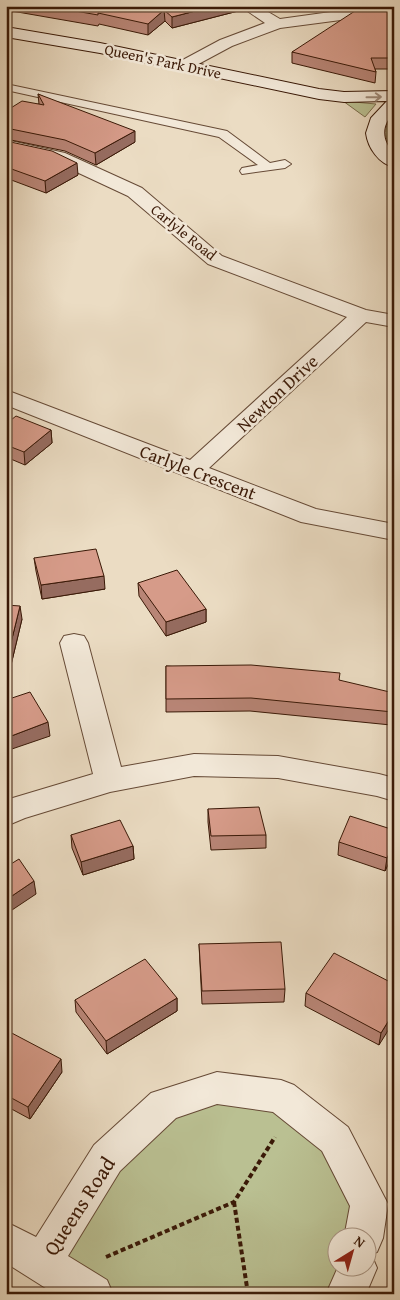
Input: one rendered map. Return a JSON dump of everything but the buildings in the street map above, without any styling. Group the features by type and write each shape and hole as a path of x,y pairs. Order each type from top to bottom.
{"street":[{"path":"247,6 277,24"},
{"path":"185,65 226,43 277,24 394,8"},
{"name":"Queen's Park Drive","path":"7,33 185,65 319,94 344,97 394,96"},
{"name":"Queen's Park Drive","path":"319,94 374,126"},
{"path":"394,104 381,114 374,126 374,138 385,156 394,162"},
{"name":"Carlyle Road","path":"6,145 60,157 135,192 215,260 361,315 394,320"},
{"name":"Newton Drive","path":"193,470 361,315"},
{"name":"Carlyle Crescent","path":"6,397 310,516 394,532"},
{"path":"74,644 110,781"},
{"path":"6,814 15,809 110,781 194,765 278,767 379,785 394,790"},
{"name":"Queens Road","path":"6,1241 66,1277 107,1158 164,1105 217,1088 281,1097 335,1139 369,1204 365,1228"},
{"path":"346,1294 353,1278"}],"lane":[{"path":"6,87 204,128 223,134 268,167"},
{"path":"246,171 285,164"}],"path":[{"path":"66,1277 234,1202 294,1107"},
{"path":"234,1202 248,1294"}],"green space":[{"path":"343,101 376,104 365,117"},
{"path":"394,114 394,151 386,137 386,128"},
{"path":"281,1097 335,1139 360,1228 328,1228 328,1278 353,1278 346,1294 93,1294 42,1263 164,1105"}]}
